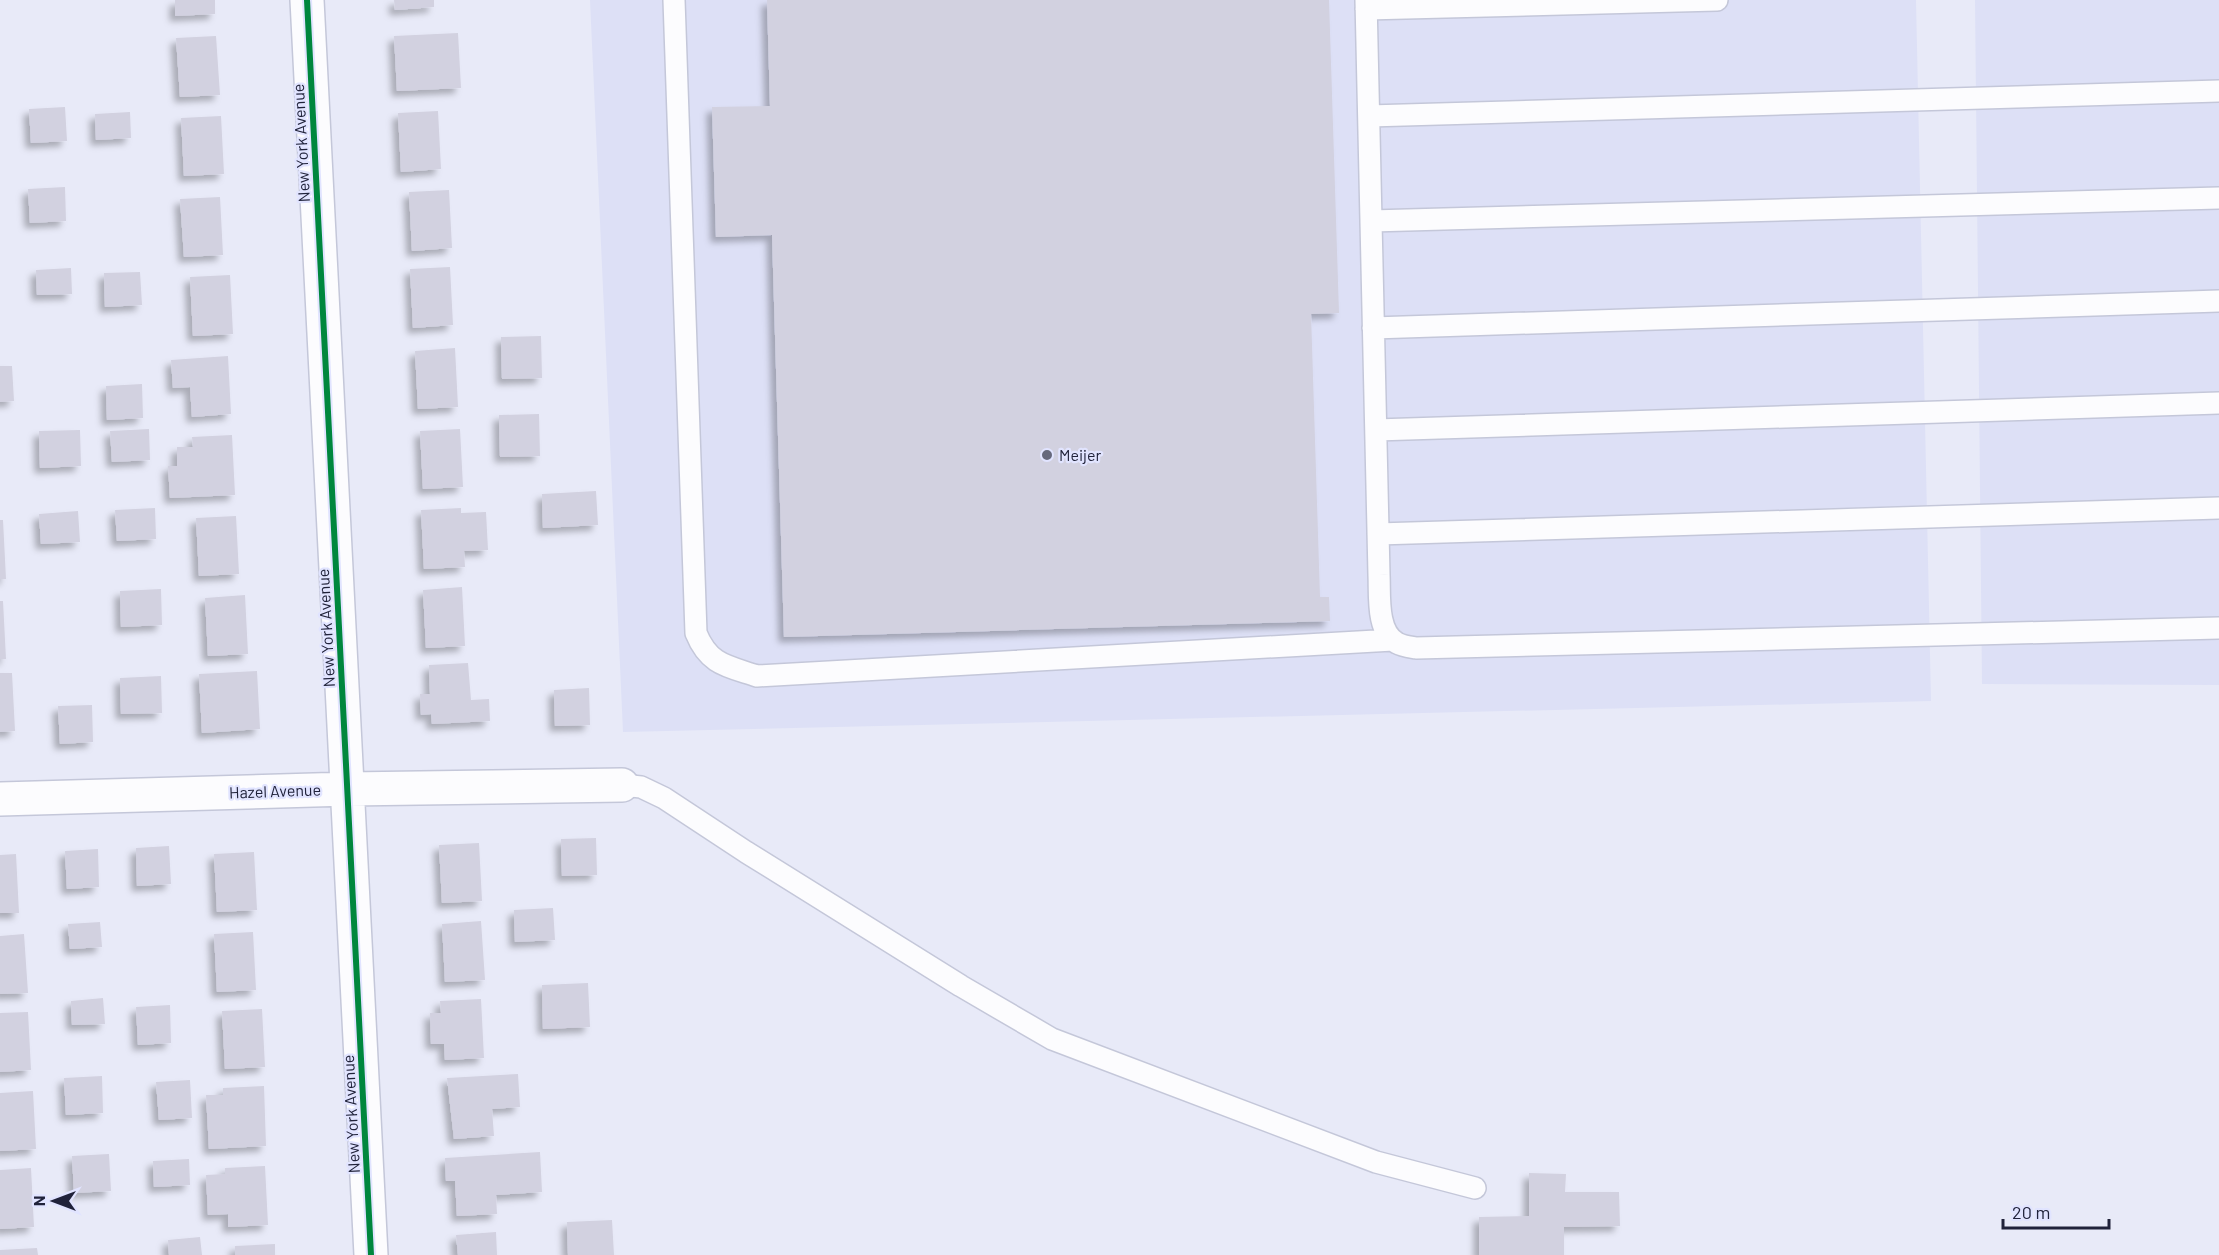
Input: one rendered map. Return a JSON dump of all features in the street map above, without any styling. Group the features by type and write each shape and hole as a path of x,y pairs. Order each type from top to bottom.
{"street":[{"name":"New York Avenue","path":"307,0 371,1255"},
{"name":"Hazel Avenue","path":"0,799 348,789 622,785"}],"lane":[{"path":"674,0 696,633 703,651 711,659 757,676 1393,640 1416,648 2219,628"},
{"path":"1393,640 1388,634 1381,614 1366,4 1717,0"},
{"path":"1369,116 2219,91"},
{"path":"1371,221 2219,198"},
{"path":"1373,328 2219,301"},
{"path":"1376,430 2219,403"},
{"path":"1378,534 2219,508"},
{"path":"622,785 641,787 664,798 922,962 1052,1039 1376,1162 1474,1188"}],"shaded area":[{"path":"590,0 1916,0 1931,701 623,732"},
{"path":"1975,0 2219,0 2219,685 1982,684"}],"building":[{"path":"175,0 215,0 215,14 175,16"},
{"path":"394,0 434,0 434,7 395,10"},
{"name":"Meijer","path":"767,0 1329,0 1339,313 1311,314 1320,597 1329,597 1330,621 784,637 772,235 716,237 712,107 770,106"},
{"path":"458,33 461,88 397,91 394,36"},
{"path":"216,36 220,95 180,97 176,38"},
{"path":"65,107 67,141 31,143 29,109"},
{"path":"438,111 441,169 401,172 398,113"},
{"path":"130,112 131,138 96,140 95,114"},
{"path":"221,116 224,174 184,176 181,118"},
{"path":"65,187 66,221 30,223 28,189"},
{"path":"449,190 452,248 412,251 409,192"},
{"path":"220,197 223,255 184,257 180,199"},
{"path":"450,267 453,325 413,328 410,269"},
{"path":"71,268 72,294 37,295 36,270"},
{"path":"140,272 142,305 105,307 104,273"},
{"path":"230,275 233,334 193,336 190,277"},
{"path":"541,336 542,378 502,379 501,337"},
{"path":"455,348 458,407 418,409 415,351"},
{"path":"228,356 231,414 192,417 190,387 173,388 171,360"},
{"path":"0,366 12,366 14,401 0,402"},
{"path":"142,384 143,418 107,420 106,386"},
{"path":"539,414 540,456 500,457 499,415"},
{"path":"149,429 150,460 112,462 110,431"},
{"path":"460,429 463,487 423,489 420,431"},
{"path":"80,430 81,466 40,468 39,431"},
{"path":"232,435 235,495 170,498 168,466 177,466 177,447 193,447 192,437"},
{"path":"596,491 598,525 543,528 542,494"},
{"path":"155,508 156,539 117,541 115,510"},
{"path":"461,508 461,513 486,512 488,550 464,551 465,567 424,569 421,510"},
{"path":"78,511 80,542 41,544 39,514"},
{"path":"236,516 239,574 199,576 196,518"},
{"path":"0,520 3,520 6,579 0,579"},
{"path":"462,587 465,646 426,648 423,590"},
{"path":"161,589 162,625 121,627 120,591"},
{"path":"245,595 248,654 208,656 205,598"},
{"path":"0,601 3,601 6,659 0,659"},
{"path":"468,663 471,700 489,699 490,721 432,724 431,714 421,715 420,694 430,694 429,665"},
{"path":"257,671 260,729 202,733 199,674"},
{"path":"0,673 12,673 15,731 0,732"},
{"path":"161,676 162,713 121,714 120,678"},
{"path":"589,688 590,725 555,726 554,690"},
{"path":"92,705 93,742 60,744 58,706"},
{"path":"596,838 597,875 562,876 561,839"},
{"path":"479,843 482,901 442,903 439,845"},
{"path":"169,846 171,884 137,886 136,848"},
{"path":"98,849 99,887 67,889 65,851"},
{"path":"254,852 257,910 217,912 214,854"},
{"path":"16,854 19,913 0,913 0,855"},
{"path":"553,908 555,940 515,942 514,910"},
{"path":"481,921 485,980 445,982 442,924"},
{"path":"100,922 102,947 70,949 68,924"},
{"path":"253,932 256,990 217,992 214,934"},
{"path":"24,934 28,993 0,994 0,936"},
{"path":"588,983 590,1027 543,1029 542,985"},
{"path":"103,998 105,1024 72,1025 71,1001"},
{"path":"481,999 484,1058 445,1060 444,1044 431,1044 430,1013 441,1013 440,1001"},
{"path":"170,1005 171,1043 138,1045 136,1007"},
{"path":"262,1009 265,1067 225,1069 222,1011"},
{"path":"28,1012 31,1070 0,1072 0,1013"},
{"path":"518,1074 520,1107 492,1109 494,1136 454,1139 447,1078"},
{"path":"102,1076 103,1113 66,1115 64,1078"},
{"path":"190,1080 192,1118 159,1120 156,1082"},
{"path":"264,1086 266,1146 209,1149 206,1095 223,1095 223,1088"},
{"path":"33,1091 36,1149 0,1151 0,1093"},
{"path":"540,1152 542,1192 496,1195 497,1214 457,1216 455,1181 446,1181 445,1158"},
{"path":"109,1154 111,1191 74,1193 72,1156"},
{"path":"189,1159 190,1185 154,1187 153,1161"},
{"path":"265,1166 268,1225 228,1227 228,1214 208,1215 206,1175 225,1174 225,1168"},
{"path":"31,1168 34,1227 0,1229 0,1170"},
{"path":"1529,1173 1566,1174 1565,1192 1619,1192 1620,1226 1564,1227 1564,1255 1479,1255 1479,1217 1529,1216"},
{"path":"612,1220 614,1255 568,1255 567,1222"},
{"path":"496,1232 497,1255 458,1255 456,1235"},
{"path":"200,1237 202,1255 169,1255 168,1240"},
{"path":"275,1244 275,1255 235,1255 235,1246"},
{"path":"37,1248 38,1255 0,1255 0,1250"}],"cycle path":[{"path":"307,0 371,1255"}],"place":[{"name":"Meijer","path":"1047,455"}]}
